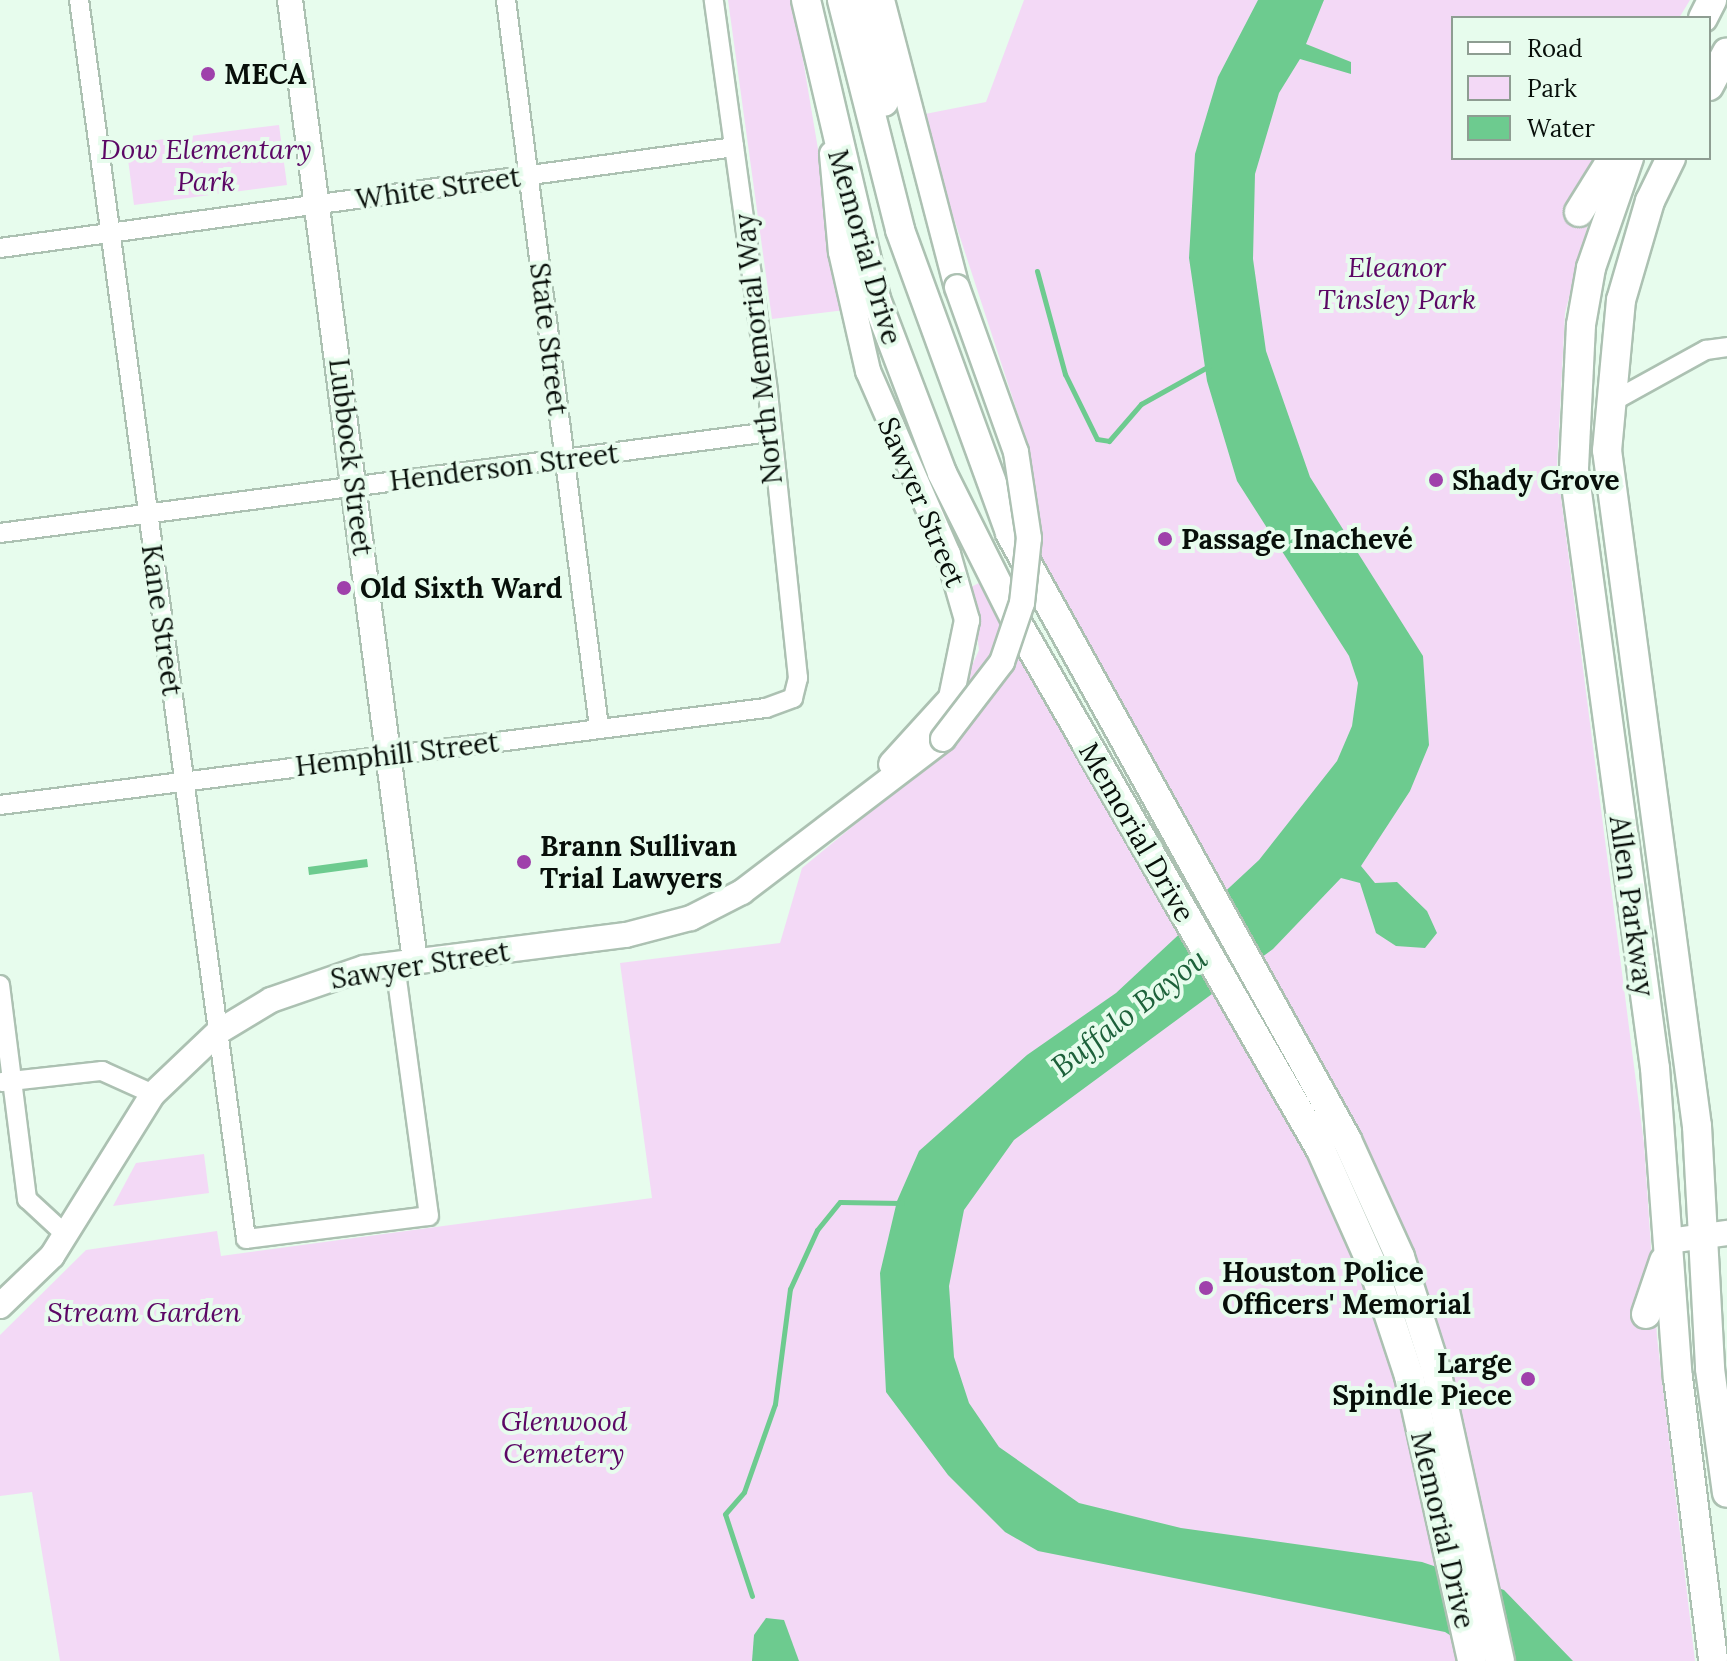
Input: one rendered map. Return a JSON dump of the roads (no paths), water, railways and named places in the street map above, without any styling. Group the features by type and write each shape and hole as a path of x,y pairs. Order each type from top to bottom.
{"main road":[{"name":"Memorial Drive","path":"806,0 828,115 876,299 942,473 1016,621 1268,1057 1373,1267 1409,1376 1472,1661"},
{"name":"Memorial Drive","path":"842,0 900,230 1010,533 1168,828 1293,1043 1400,1257 1436,1370 1500,1661"},
{"path":"868,0 900,230"},
{"path":"1711,82 1727,52"},
{"path":"1579,212 1611,160"},
{"name":"Allen Parkway","path":"1628,160 1583,311 1574,470 1655,1068 1680,1403 1713,1661"},
{"name":"Allen Parkway","path":"1670,160 1629,266 1608,404 1611,493 1697,1126 1716,1234 1713,1399 1727,1493"},
{"path":"1646,1314 1669,1241"}],"street":[{"name":"Kane Street","path":"79,0 246,1239"},
{"name":"Lubbock Street","path":"246,1239 429,1216 405,963 390,756 290,0"},
{"name":"State Street","path":"506,0 599,727"},
{"name":"North Memorial Way","path":"714,0 798,678 793,698"},
{"name":"Sawyer Street","path":"0,1306 67,1236 153,1094 218,1032 318,981 405,963 626,935 691,918 742,892 943,739 1002,662 1022,603 1029,538 1016,452 957,287 882,0"},
{"name":"Sawyer Street","path":"814,836 939,715 957,685 967,620 948,554 863,355 841,252 828,115"},
{"name":"White Street","path":"0,248 734,147"},
{"path":"1608,404 1706,350 1727,347"},
{"name":"Henderson Street","path":"0,533 769,432"},
{"name":"Hemphill Street","path":"0,805 390,756 793,698"},
{"path":"0,985 6,1082 27,1199 67,1236"},
{"path":"6,1082 102,1071 153,1094"},
{"path":"1669,1241 1716,1234"}],"water":[{"name":"Buffalo Bayou","path":"1258,0 1324,0 1306,44 1351,62 1351,74 1300,59 1279,93 1255,174 1253,259 1266,351 1310,477 1423,656 1429,745 1410,791 1361,866 1375,883 1397,882 1427,911 1437,933 1425,948 1396,946 1376,933 1360,883 1341,878 1273,949 1014,1140 964,1210 949,1286 954,1357 969,1403 999,1447 1079,1503 1181,1528 1422,1562 1504,1590 1573,1661 1491,1661 1445,1632 1038,1551 1005,1532 948,1475 886,1392 880,1273 897,1201 919,1151 1027,1055 1116,993 1259,860 1337,761 1352,726 1358,683 1349,656 1237,481 1207,381 1189,258 1195,154 1218,77"},
{"path":"367,859 368,867 309,875 308,867"},
{"path":"766,1618 784,1620 799,1661 752,1661 754,1635"}],"waterway":[{"path":"1037,271 1065,374 1097,439 1109,441 1141,404 1209,366"},
{"path":"752,1596 725,1514 744,1492 775,1404 790,1289 817,1230 840,1202 902,1203"}],"place":[{"name":"MECA","path":"208,74"},
{"name":"Shady Grove","path":"1436,480"},
{"name":"Passage Inachevé","path":"1165,539"},
{"name":"Old Sixth Ward","path":"344,588"},
{"name":"Brann Sullivan Trial Lawyers","path":"524,862"},
{"name":"Houston Police Officers' Memorial","path":"1206,1288"},
{"name":"Large Spindle Piece","path":"1528,1379"}],"park label":[{"name":"Dow Elementary Park","path":"206,165"},
{"name":"Eleanor Tinsley Park","path":"1397,283"},
{"name":"Stream Garden","path":"144,1312"},
{"name":"Glenwood Cemetery","path":"564,1437"}]}
